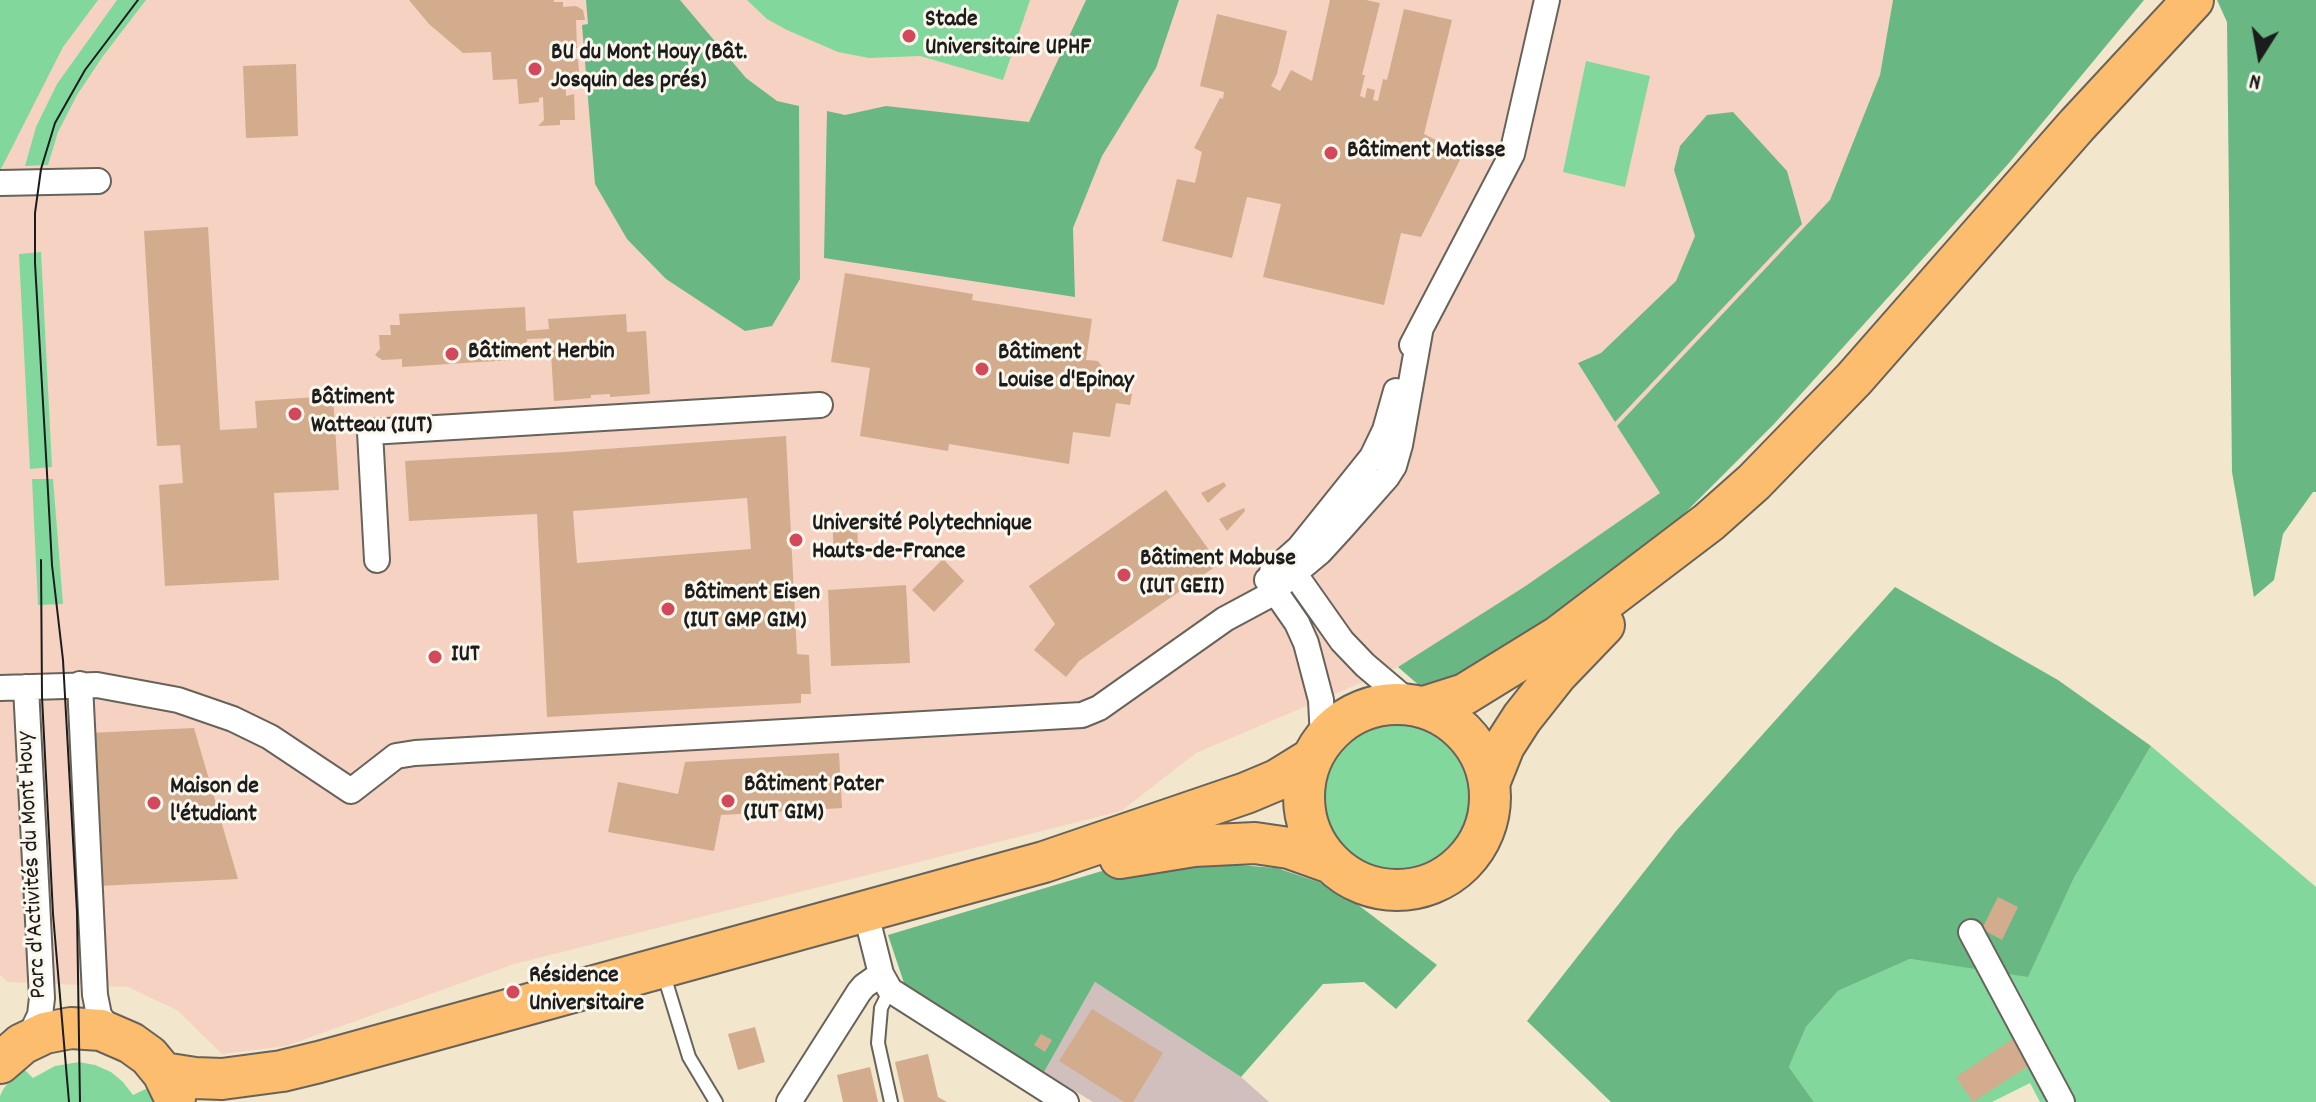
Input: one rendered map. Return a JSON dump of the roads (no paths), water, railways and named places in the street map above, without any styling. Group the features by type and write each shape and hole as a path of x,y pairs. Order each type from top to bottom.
{"main road":[{"path":"2077,125 2121,60 2168,0"},
{"path":"1490,781 1511,733 1541,693 1590,639 1774,463 1854,379 2077,125 2193,0"},
{"path":"1418,706 1465,694 1559,636 1709,522"},
{"path":"14,1052 54,1030 90,1028 111,1033 141,1049 170,1088 195,1078 222,1079 282,1071 319,1062 1044,862 1277,780 1317,749 1342,721 1367,708 1393,703 1418,706 1450,719 1471,738 1485,763 1490,781 1490,811 1481,839 1464,862 1440,879 1412,889 1383,889 1355,880 1331,863 1289,848 1255,843 1173,848 1123,858 869,926 324,1076 250,1102"},
{"path":"1317,749 1304,786 1305,814 1315,840 1331,863"}],"street":[{"path":"0,688 80,684 161,696 223,716 286,746 351,791 396,756 415,753 1082,715 1099,708 1225,619 1342,528 1394,466 1420,332 1512,154 1547,0"},
{"path":"0,183 98,181"},
{"path":"377,560 370,432 820,405"},
{"path":"1290,568 1342,641 1357,657 1418,706"},
{"path":"1270,584 1297,623 1306,643 1321,700 1317,749"},
{"path":"80,684 95,995 99,1015 111,1033"},
{"name":"Parc d'Activités du Mont Houy","path":"14,1052 40,1015 42,998 26,687"},
{"path":"869,926 886,982 1066,1102"},
{"path":"1971,932 2062,1102"},
{"path":"789,1102 859,992 864,986 886,982"}],"lane":[{"path":"666,982 689,1057 716,1102"},
{"path":"886,982 878,1043 891,1102"}],"tram line":[{"path":"80,1102 77,912 63,660 52,565 35,263 35,213 41,169 55,123 85,70 138,0"},
{"path":"41,560 42,697 53,914 69,1102"}],"place":[{"name":"Stade Universitaire UPHF","path":"909,36"},
{"name":"BU du Mont Houy (Bât. Josquin des prés)","path":"535,69"},
{"name":"Bâtiment Matisse","path":"1331,153"},
{"name":"Bâtiment Herbin","path":"452,354"},
{"name":"Bâtiment Louise d'Epinay","path":"982,369"},
{"name":"Bâtiment Watteau (IUT)","path":"295,414"},
{"name":"Université Polytechnique Hauts-de-France","path":"796,540"},
{"name":"Bâtiment Mabuse (IUT GEII)","path":"1124,575"},
{"name":"Bâtiment Eisen (IUT GMP GIM)","path":"668,609"},
{"name":"IUT","path":"435,657"},
{"name":"Bâtiment Pater (IUT GIM)","path":"728,801"},
{"name":"Maison de l'étudiant","path":"154,803"},
{"name":"Résidence Universitaire","path":"513,992"}]}
